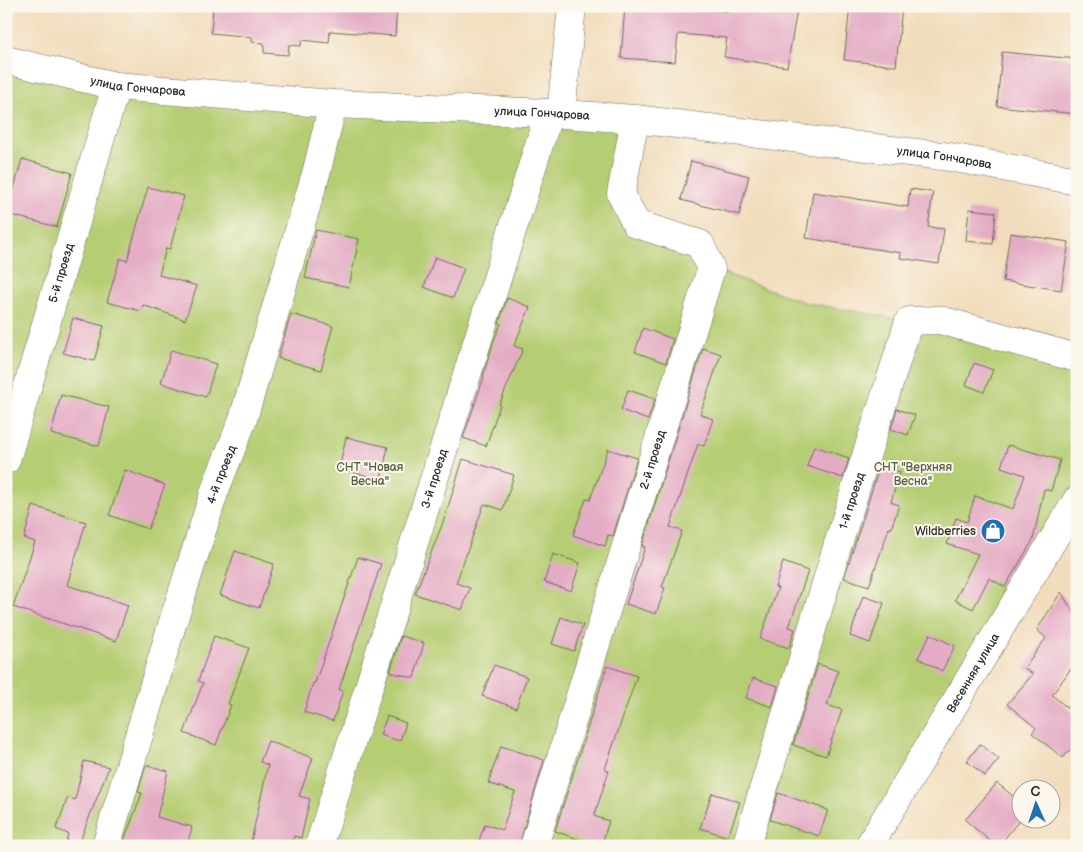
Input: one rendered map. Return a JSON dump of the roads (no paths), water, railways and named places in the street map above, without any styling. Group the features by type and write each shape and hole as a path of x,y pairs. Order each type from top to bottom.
{"street":[{"name":"3-й проезд","path":"319,846 555,113 572,6"},
{"name":"улица Гончарова","path":"6,60 116,86 334,104 555,113 635,120 950,157 1077,181"},
{"name":"5-й проезд","path":"6,460 116,86"},
{"name":"4-й проезд","path":"106,846 171,628 212,499 243,419 317,170 334,104"},
{"name":"2-й проезд","path":"534,846 711,269 700,244 636,224 622,194 635,120"},
{"name":"1-й проезд","path":"746,846 840,538 909,321 940,320 1077,358"},
{"name":"Весенняя улица","path":"870,846 1077,500"}],"place":[{"name":"Wildberries","path":"993,531"}],"park label":[{"name":"СНТ \"Новая Весна\"","path":"370,474"},
{"name":"СНТ \"Верхняя Весна\"","path":"913,474"}]}
